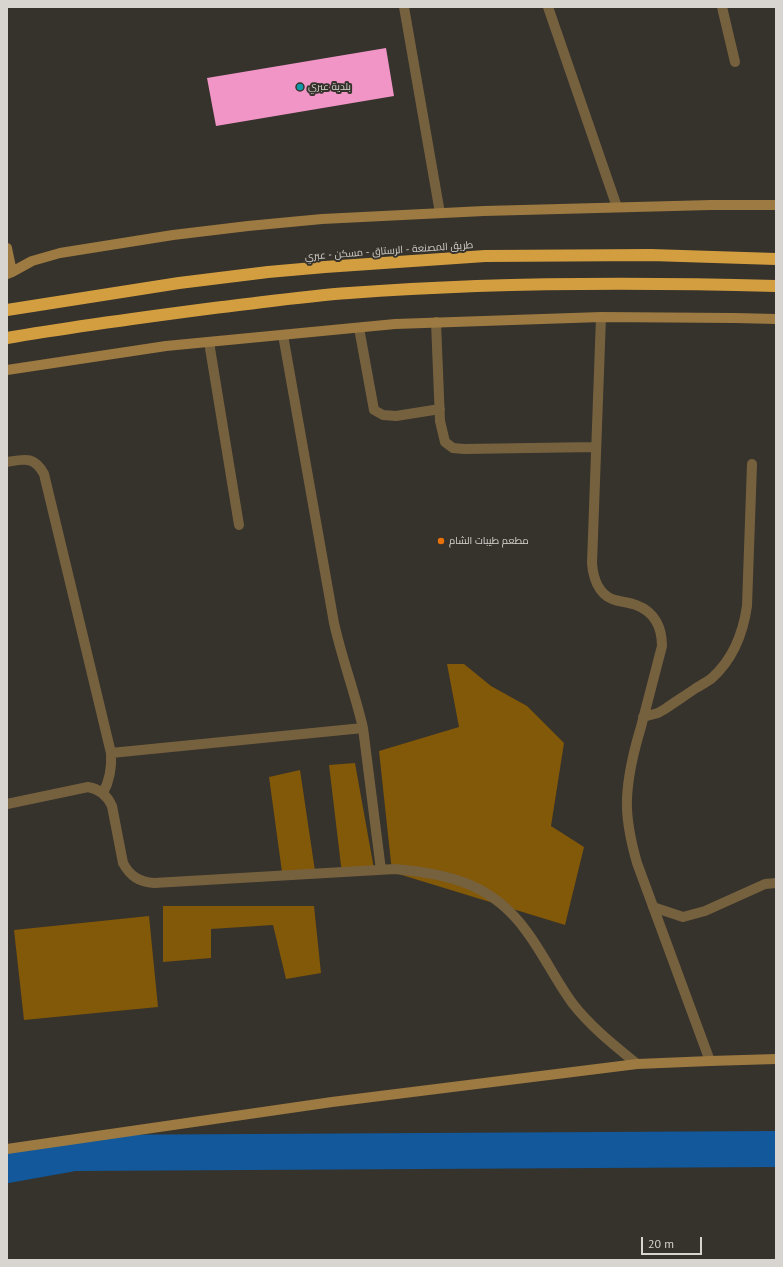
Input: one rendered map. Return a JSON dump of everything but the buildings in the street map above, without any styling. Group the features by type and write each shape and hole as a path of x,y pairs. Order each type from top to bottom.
{"highway":[{"name":"طريق المصنعة - الرستاق - مسكن - عبري","path":"7,310 179,283 268,272 485,256 651,255 776,259"},
{"path":"7,338 73,327 178,313 348,293 514,284 704,284 776,286"}],"street":[{"path":"404,7 440,213"},
{"path":"548,7 617,207"},
{"path":"722,7 735,62"},
{"path":"7,248 10,273 32,262 60,253 241,227 322,219 484,211 711,205 776,205"},
{"path":"602,316 592,572 595,581 600,588 612,599 636,605 646,610 659,625 662,636 662,646 632,758 627,800 631,842 653,907 710,1060"},
{"path":"7,370 166,346 395,324 602,316 776,319"},
{"path":"436,322 440,421 445,442 453,448 596,447"},
{"path":"359,328 374,410 383,415 396,416 440,410"},
{"path":"283,335 334,623 363,728 381,870"},
{"path":"209,342 239,525"},
{"path":"7,462 24,459 34,461 44,474 111,753 112,761 110,777 103,793"},
{"path":"643,717 658,713 711,679 732,653 740,637 746,606 752,464"},
{"path":"111,753 363,728"},
{"path":"7,804 88,787 96,788 109,798 124,863 127,870 133,876 146,883 395,869 443,875 461,880 494,897 508,909 528,932 566,994 582,1014 608,1040 637,1064"},
{"path":"653,907 683,917 705,912 765,884 776,883"},
{"path":"7,1149 332,1102 637,1064 710,1060 776,1059"}],"shaded area":[{"path":"447,664 464,664 491,686 527,706 564,743 551,826 584,847 565,925 392,872 379,751 459,727"},
{"path":"355,763 374,869 342,874 329,765"},
{"path":"300,770 315,871 282,872 269,777"},
{"path":"163,906 314,906 321,973 286,979 273,925 211,929 211,958 163,962"},
{"path":"149,916 158,1007 24,1020 14,930"}],"waterway":[{"path":"7,1165 74,1153 776,1149"}],"place":[{"name":"بلدية عبري","path":"300,87"},
{"name":"مطعم طيبات الشام","path":"441,541"}]}
